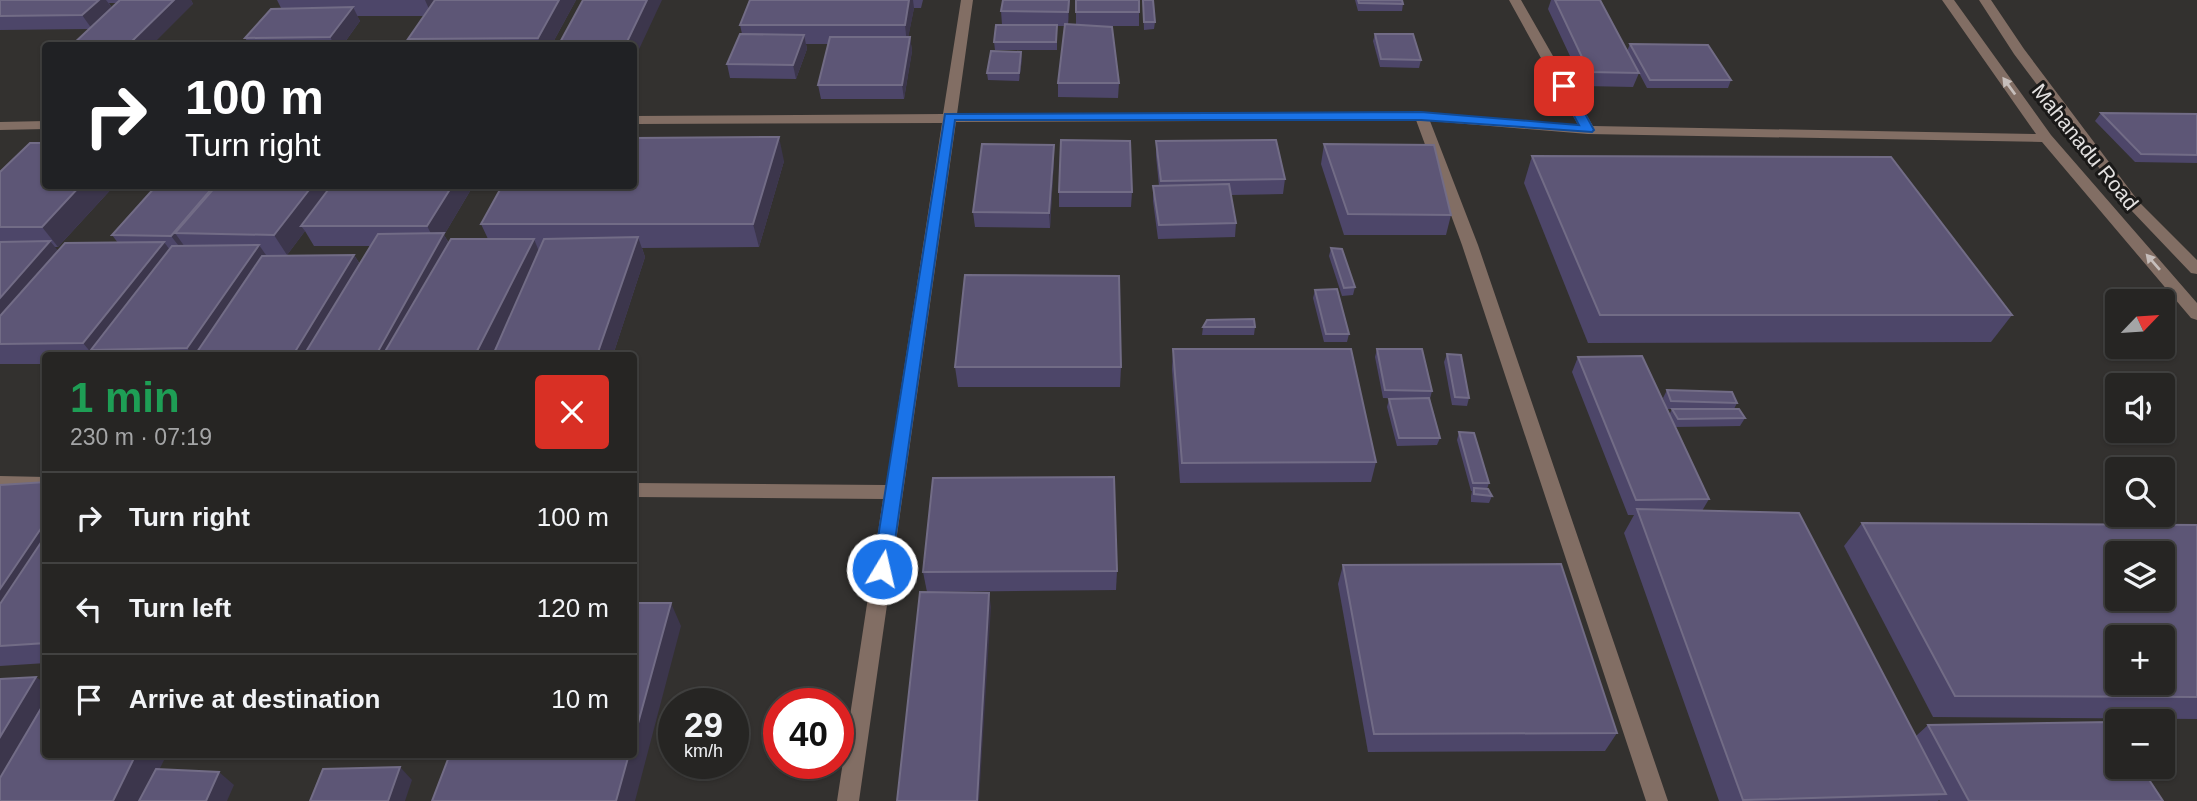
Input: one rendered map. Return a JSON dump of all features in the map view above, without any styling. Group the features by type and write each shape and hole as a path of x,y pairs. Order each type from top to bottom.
{"street":[{"path":"848,801 967,0"},
{"path":"1515,0 1588,130"},
{"name":"Mahanadu Road","path":"1948,0 2046,138 2197,314"},
{"name":"Mahanadu Road","path":"1985,0 2019,51 2134,205 2197,269"},
{"path":"637,120 950,116 1421,116 1588,130 2046,138"},
{"path":"1421,116 1470,245 1657,801"},
{"path":"0,126 42,125"},
{"path":"0,483 42,484"},
{"path":"637,490 894,492"}],"building":[{"path":"0,0 99,0 82,15 0,16"},
{"path":"120,0 174,0 131,42 75,42"},
{"path":"435,0 559,0 538,38 408,39"},
{"path":"583,0 647,0 627,42 560,42"},
{"path":"750,0 909,0 905,25 740,25"},
{"path":"1003,0 1069,0 1068,12 1001,11"},
{"path":"1076,0 1139,0 1139,12 1076,12"},
{"path":"1143,0 1153,0 1155,22 1144,22"},
{"path":"1358,0 1402,0 1403,4 1359,3"},
{"path":"1555,0 1600,0 1639,73 1589,72"},
{"path":"353,7 330,37 245,38 271,9"},
{"path":"1065,24 1112,27 1119,83 1058,83"},
{"path":"996,25 1057,25 1056,42 994,42"},
{"path":"740,34 804,35 793,65 727,64"},
{"path":"1375,34 1413,34 1421,60 1381,59"},
{"path":"830,37 910,37 902,85 818,85"},
{"path":"1630,44 1708,45 1731,80 1650,80"},
{"path":"991,51 1021,52 1019,73 987,73"},
{"path":"2101,113 2197,114 2197,155 2141,154"},
{"path":"779,137 753,224 481,224 500,189 637,189 637,138"},
{"path":"1061,140 1130,141 1132,192 1059,192"},
{"path":"1276,140 1285,179 1161,181 1156,141"},
{"path":"30,143 42,143 42,189 77,189 42,227 0,227 0,172"},
{"path":"982,144 1054,145 1049,213 973,212"},
{"path":"1324,144 1434,145 1451,215 1348,214"},
{"path":"1532,156 1891,157 2012,315 1600,315"},
{"path":"1229,184 1236,223 1159,225 1153,186"},
{"path":"153,189 211,189 171,236 112,235"},
{"path":"213,189 310,189 274,235 175,233"},
{"path":"329,189 450,189 427,226 301,226"},
{"path":"444,233 378,352 306,352 378,234"},
{"path":"638,237 598,352 494,352 544,239"},
{"path":"451,239 534,239 477,352 385,352"},
{"path":"50,241 0,298 0,242"},
{"path":"164,242 83,343 0,344 0,316 65,243"},
{"path":"259,245 187,348 91,350 172,246"},
{"path":"1331,248 1342,249 1355,287 1344,288"},
{"path":"354,255 295,352 197,352 262,256"},
{"path":"965,275 1119,276 1121,367 955,367"},
{"path":"1337,289 1349,334 1326,334 1315,290"},
{"path":"1254,319 1255,327 1203,327 1207,320"},
{"path":"1173,349 1351,349 1376,462 1182,463"},
{"path":"1377,349 1422,349 1432,391 1385,390"},
{"path":"1447,354 1461,355 1469,398 1455,397"},
{"path":"1642,356 1709,499 1636,500 1578,357"},
{"path":"1667,390 1732,392 1737,403 1671,401"},
{"path":"1429,398 1440,438 1399,438 1389,399"},
{"path":"1672,409 1739,409 1745,418 1678,419"},
{"path":"1459,432 1474,433 1489,483 1473,483"},
{"path":"1114,477 1117,571 923,572 933,478"},
{"path":"42,482 42,527 0,589 0,485"},
{"path":"1474,488 1488,489 1492,496 1474,494"},
{"path":"1637,509 1799,513 1946,794 1743,800"},
{"path":"1862,523 2105,524 2105,527 2197,525 2197,697 1955,696"},
{"path":"42,541 42,643 0,646 0,604"},
{"path":"1561,564 1617,733 1374,734 1343,565"},
{"path":"920,592 989,593 977,801 897,801"},
{"path":"637,603 671,603 637,727"},
{"path":"36,677 0,737 0,679"},
{"path":"42,707 42,758 134,758 113,801 0,801 0,778"},
{"path":"2105,722 2105,779 2149,779 2163,801 1969,801 1928,725"},
{"path":"448,758 628,758 616,801 432,801"},
{"path":"400,767 388,801 310,801 323,769"},
{"path":"156,769 219,772 206,801 139,801"}],"route":[{"path":"882,569 950,116 1421,116 1588,130 1564,86"}]}
